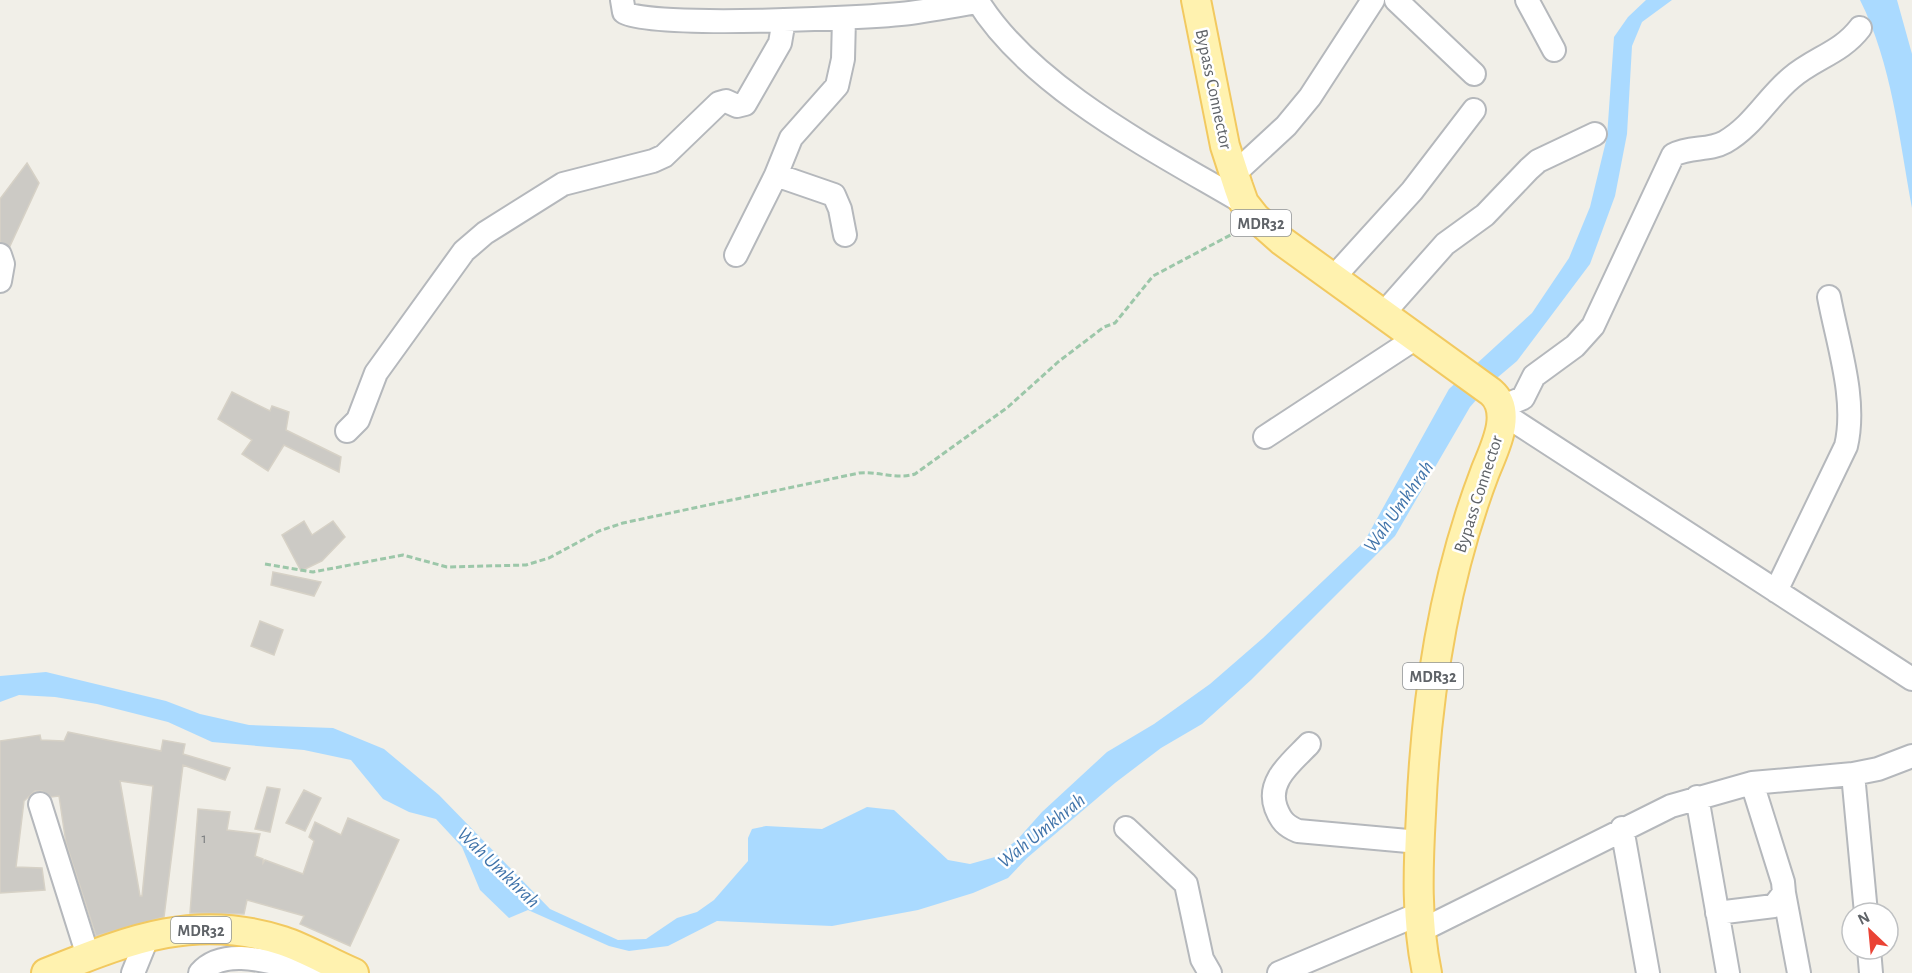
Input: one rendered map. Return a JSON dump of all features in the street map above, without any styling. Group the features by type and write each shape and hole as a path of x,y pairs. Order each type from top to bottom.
{"main road":[{"name":"Bypass Connector","path":"1196,0 1221,125 1234,174 1251,212"},
{"name":"MDR32","path":"1251,212 1333,278 1416,338 1498,402"},
{"name":"Bypass Connector","path":"1427,973 1419,922 1419,842 1435,657 1445,601 1465,526 1499,432 1498,402"},
{"name":"MDR32","path":"46,973 148,936 178,930 243,932 283,941 354,973"}],"street":[{"path":"622,0 624,12 657,20 740,10 784,20 844,18 909,14 977,1 1006,38 1060,87 1251,212"},
{"path":"1234,174 1286,126 1310,97 1373,0"},
{"path":"1396,0 1474,74"},
{"path":"1527,0 1554,50"},
{"path":"736,255 776,175 791,138 799,126 837,87 843,59 844,18"},
{"path":"347,431 358,420 376,373 464,251 485,233 562,184 653,161 664,156 719,102 726,101 737,106 745,104 780,43 784,20"},
{"path":"1498,402 1511,403 1522,398 1534,376 1575,346 1593,326 1673,155 1686,148 1715,146 1748,126 1789,79 1808,65 1848,43 1860,28"},
{"path":"1333,278 1412,191 1474,110"},
{"path":"1383,315 1444,244 1485,215 1538,161 1595,134"},
{"path":"776,175 834,195 845,235"},
{"path":"0,255 3,264 0,281"},
{"path":"1776,591 1846,446 1851,426 1829,297"},
{"path":"1265,437 1416,338"},
{"path":"1498,402 1776,591 1912,679"},
{"path":"1309,744 1275,782 1273,791 1281,820 1288,827 1298,831 1419,842"},
{"path":"1279,973 1419,922 1622,828 1697,796 1752,783 1853,774 1878,769 1912,756"},
{"path":"1853,774 1865,901"},
{"path":"1752,783 1783,882 1799,973"},
{"path":"1697,796 1728,973"},
{"path":"40,804 88,956"},
{"path":"1126,828 1186,884 1202,959 1210,973"},
{"path":"1622,828 1648,973"},
{"path":"1717,913 1774,906 1784,893"},
{"path":"133,973 148,936"},
{"path":"200,973 221,959 243,958 320,973"}],"path":[{"path":"265,564 313,572 403,555 447,567 526,565 549,558 599,531 623,523 859,473 876,473 897,478 915,474 1008,407 1058,362 1104,327 1115,323 1154,276 1251,212"}],"water":[{"name":"Wah Umkhrah","path":"1646,0 1672,0 1642,22 1632,46 1627,134 1615,196 1590,264 1517,361 1491,383 1470,407 1395,536 1251,680 1202,724 1161,748 1115,783 1027,858 1008,878 973,893 918,910 832,926 717,921 668,946 629,951 609,946 528,910 509,918 480,890 462,847 436,819 409,812 383,799 351,760 304,750 212,742 168,722 97,704 55,697 19,695 0,702 0,676 46,672 166,701 200,714 249,725 333,728 384,749 439,795 550,909 618,940 646,939 677,918 697,912 714,900 748,861 748,838 752,829 766,826 822,829 867,807 894,810 948,860 970,864 995,857 1017,840 1042,812 1107,752 1154,724 1210,684 1263,638 1364,542 1449,389 1532,313 1569,258 1590,207 1607,137 1614,37 1628,17"},
{"path":"1860,0 1897,0 1912,54 1912,208 1887,75 1871,24"}],"building":[{"path":"27,163 39,183 10,246 0,242 0,199"},
{"path":"232,392 270,411 272,406 289,412 286,430 341,457 339,472 284,445 268,471 242,454 252,440 218,419"},
{"path":"304,521 312,535 333,521 345,537 322,561 301,571 282,535"},
{"path":"273,572 321,582 314,596 271,585"},
{"path":"260,621 283,630 274,655 251,646"},
{"path":"68,732 161,751 163,740 185,744 183,754 230,768 225,780 183,765 164,917 96,936 66,843 59,796 51,797 42,791 35,791 24,801 16,867 42,868 45,890 0,893 0,741 40,735 41,740 64,741","holes":["120,781 153,786 142,896 140,896"]},
{"path":"267,787 280,789 270,832 255,829"},
{"path":"304,790 321,798 305,831 286,823"},
{"path":"198,809 230,812 227,830 260,834 255,856 263,859 263,863 265,860 303,874 314,841 309,837 315,822 341,835 348,818 399,840 350,946 300,924 304,916 247,900 244,914 190,913"}]}
